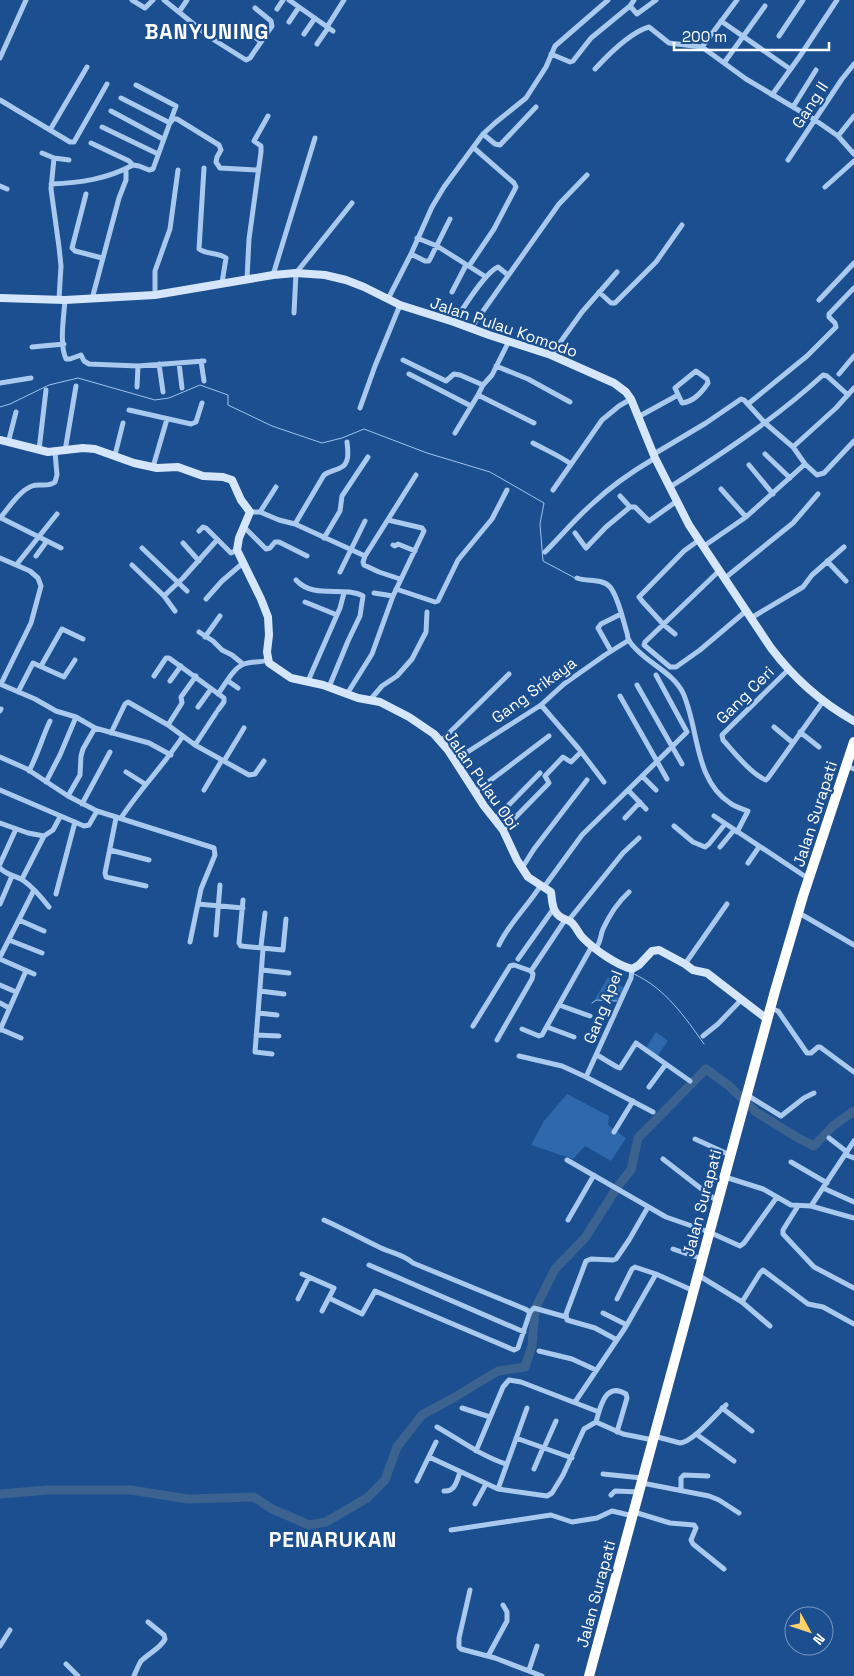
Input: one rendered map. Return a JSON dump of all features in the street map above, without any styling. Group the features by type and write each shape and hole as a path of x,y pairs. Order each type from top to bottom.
{"highway":[{"name":"Jalan Surapati","path":"589,1676 770,1008 809,879 850,767 854,742"}],"street":[{"path":"0,58 26,0"},
{"path":"132,0 145,8 153,0"},
{"path":"164,0 211,38 244,59 250,58 271,29 271,21 255,8"},
{"path":"179,12 187,0"},
{"path":"277,8 283,0"},
{"path":"289,0 329,29"},
{"path":"317,44 329,29 344,0"},
{"path":"388,299 432,207 444,187 483,134 526,98 537,83 555,46 608,0"},
{"path":"551,54 570,62 573,61 591,38 630,6 634,0"},
{"path":"630,6 637,14 656,0"},
{"path":"702,47 737,0"},
{"path":"779,36 803,0"},
{"path":"772,95 837,0"},
{"path":"724,64 765,6"},
{"path":"290,22 299,7"},
{"path":"304,34 314,18"},
{"path":"722,21 790,70"},
{"path":"240,25 261,42"},
{"path":"595,69 611,52 645,27 648,27 669,43 702,47 724,64 838,136 854,154"},
{"name":"Gang II","path":"788,160 842,78 854,64"},
{"path":"50,130 87,67"},
{"path":"793,108 816,70"},
{"path":"0,100 70,142 74,142 107,84"},
{"path":"51,184 94,180 133,166 151,170 154,168 176,106 136,85"},
{"path":"121,98 170,123"},
{"path":"483,134 495,144 500,145 536,107"},
{"path":"111,111 163,139"},
{"path":"247,279 249,239 261,146 254,141 268,116"},
{"path":"838,136 854,116"},
{"path":"170,123 173,119 177,119 220,147 221,150 216,162 220,168 258,170"},
{"path":"102,127 158,154"},
{"path":"273,274 315,138"},
{"path":"91,143 129,161 133,166"},
{"path":"452,292 467,265 494,229 516,187 514,183 474,148"},
{"path":"42,153 54,158 69,160"},
{"path":"54,158 51,184 59,247 65,358 68,360 81,355 84,361 89,364 138,366 203,361 204,381"},
{"path":"826,187 854,161"},
{"path":"204,168 199,249 202,252 222,255 226,258 222,284"},
{"path":"92,299 119,198 126,180 126,169"},
{"path":"155,295 155,271 170,229 178,170"},
{"path":"471,328 559,204 587,175"},
{"path":"0,186 7,189"},
{"path":"86,194 72,248 75,251 102,258"},
{"path":"294,313 296,273 352,203"},
{"path":"411,254 428,261 450,219"},
{"path":"599,292 612,303 615,303 656,262 682,225"},
{"path":"417,238 437,246 486,277"},
{"path":"819,300 854,263"},
{"path":"454,322 494,268 498,267 508,275"},
{"path":"551,355 582,312 617,272"},
{"name":"Jalan Pulau Komodo","path":"0,298 62,300 155,295 273,274 325,275 364,287 400,305 551,355 614,383 626,392 631,400 655,456 689,525 771,648 789,669 824,700 854,721"},
{"path":"748,404 807,356 836,327 829,314 854,288"},
{"path":"360,408 400,305"},
{"path":"455,434 482,385 492,375 509,342"},
{"path":"32,347 64,344"},
{"path":"838,374 854,356"},
{"path":"403,360 446,380 454,374 482,385"},
{"path":"179,362 182,388"},
{"path":"159,364 163,392"},
{"path":"137,387 138,366"},
{"path":"496,366 528,379 570,402"},
{"path":"696,371 708,380 708,385 691,400 683,403 678,396 676,386 696,371"},
{"path":"408,374 471,406"},
{"path":"670,487 765,423 824,375 848,395"},
{"path":"0,383 31,378"},
{"path":"65,451 76,386"},
{"path":"793,447 854,388"},
{"path":"39,450 46,390"},
{"path":"478,395 534,423"},
{"path":"638,417 678,396"},
{"path":"545,552 603,494 630,473 739,399 748,404 765,423 793,447 805,464 817,475 820,475 854,441"},
{"path":"553,490 602,420 619,406 631,400"},
{"path":"129,410 194,424 202,403"},
{"path":"8,443 16,412"},
{"path":"153,467 166,419"},
{"path":"115,455 123,423"},
{"path":"0,440 55,452 89,448 100,450 134,463 163,469 178,467 203,476 229,478 234,483 250,512"},
{"path":"296,524 324,475 327,472 342,468 345,464 348,454 347,442"},
{"path":"533,443 554,455 562,457 571,464"},
{"path":"55,452 57,475 55,482 49,486 30,487 15,499 0,518 61,548"},
{"path":"766,454 790,478"},
{"path":"324,538 340,511 342,496 368,457"},
{"path":"675,634 664,625 639,597 684,552 746,517 805,464"},
{"path":"749,465 773,494"},
{"path":"400,579 364,565 364,562 416,474"},
{"path":"260,512 276,487"},
{"path":"722,489 746,517"},
{"path":"396,589 435,602 438,601 458,560 492,519 507,490"},
{"path":"725,578 793,523 818,494"},
{"path":"620,496 630,507"},
{"path":"575,533 586,548 606,527 630,507 635,506 649,521 677,501"},
{"path":"250,512 260,512 279,520 296,524 366,556"},
{"path":"218,694 235,670 243,664 259,663 268,660 270,627 268,617 237,550 239,538 250,512"},
{"path":"17,564 57,514"},
{"path":"347,694 372,654 400,579 424,530 388,520"},
{"path":"340,572 365,521"},
{"path":"199,531 203,527 206,528 231,553 237,550"},
{"path":"244,527 266,549 270,548 275,542 280,542 307,556"},
{"path":"164,596 217,540"},
{"path":"36,556 47,541"},
{"path":"183,544 199,561"},
{"path":"392,545 398,544 415,551"},
{"path":"720,570 645,642 644,645 670,667 674,668 749,615 803,587 812,575 844,547"},
{"path":"142,548 187,591"},
{"path":"0,558 17,564 36,575 40,580 40,590 31,623 0,684 96,728 149,743 171,755"},
{"path":"828,561 846,581"},
{"path":"206,598 222,580 243,562"},
{"path":"132,565 164,596 175,611"},
{"path":"577,578 605,583 613,591 629,640 644,658 669,675 677,683 683,694 708,778 723,798 731,804 748,811 736,831 720,848"},
{"path":"296,580 301,586 317,591 355,593 363,596 362,612 329,687"},
{"path":"308,681 344,593"},
{"path":"374,593 393,596"},
{"path":"305,602 337,614"},
{"path":"370,700 382,686 397,676 412,659 426,632 426,612"},
{"path":"610,651 598,628 601,624 621,614"},
{"path":"205,637 220,616"},
{"path":"41,666 62,629 83,639"},
{"path":"199,632 214,641 222,650 243,664"},
{"name":"Gang Srikaya","path":"455,760 541,705 564,684 610,651 629,640"},
{"path":"154,676 168,658 196,676 224,700 195,745"},
{"path":"18,692 32,664 34,663 64,677 75,660"},
{"name":"Jalan Pulau Obi","path":"268,660 292,678 380,702 431,731 455,760 475,792 503,830 514,856 528,877 551,892 554,908 560,918 572,923 581,936 594,947 632,972"},
{"path":"170,682 181,666"},
{"name":"Gang Ceri","path":"789,669 722,736 723,740 743,762 762,779 766,780 792,743"},
{"path":"441,741 509,674"},
{"path":"499,945 508,929 582,835 687,732 656,675"},
{"path":"168,725 182,704 182,697 196,676"},
{"path":"228,680 238,688"},
{"path":"637,685 682,764"},
{"path":"198,707 211,688"},
{"path":"620,696 667,778"},
{"path":"774,727 792,743 824,700"},
{"path":"111,733 125,704 128,702 168,725 195,745 251,776 255,774 264,761"},
{"path":"541,705 604,782"},
{"path":"46,782 76,718"},
{"path":"29,771 50,721"},
{"path":"68,796 80,775 81,756 96,728"},
{"path":"204,790 244,728"},
{"path":"800,732 819,746"},
{"path":"146,886 106,877 105,873 110,850 119,818 145,784 171,755 183,736"},
{"path":"475,792 549,736"},
{"path":"82,804 110,752"},
{"path":"503,830 549,783 544,776 563,757 571,762 581,752"},
{"path":"0,757 29,771 68,796 97,811 214,848 215,855 204,880 190,942"},
{"path":"126,772 145,784"},
{"path":"495,819 540,774"},
{"path":"642,776 656,790"},
{"path":"522,868 530,853 587,780"},
{"path":"0,790 87,826 97,811"},
{"path":"628,790 646,809"},
{"path":"625,818 640,802"},
{"path":"22,879 44,836 53,830 60,816"},
{"path":"714,816 809,879"},
{"path":"56,894 75,822"},
{"path":"0,823 28,834 44,836"},
{"path":"674,826 693,842 705,848 725,824"},
{"path":"0,864 16,829"},
{"path":"531,971 567,920 623,852 639,838"},
{"path":"748,863 759,847"},
{"path":"110,850 149,860"},
{"path":"0,868 4,873 22,879 50,907"},
{"path":"0,904 12,876"},
{"path":"216,935 220,885"},
{"path":"34,890 0,958 34,974"},
{"path":"522,1029 540,1037 594,947 600,941 603,929 612,913 629,892"},
{"path":"243,900 239,944 241,946 283,949 286,919"},
{"path":"198,904 243,908"},
{"path":"685,964 727,904"},
{"path":"518,959 554,908"},
{"path":"265,913 255,1052 272,1054"},
{"path":"798,913 854,945"},
{"path":"19,920 44,931"},
{"path":"9,940 42,953"},
{"path":"632,972 652,952 659,950 693,970 707,973 767,1019"},
{"path":"473,1026 510,966 514,965 531,971"},
{"path":"21,1038 0,1030 26,970"},
{"path":"262,970 289,973"},
{"path":"497,1040 532,979 533,974 531,971"},
{"name":"Gang Apel","path":"586,1076 597,1055 632,972"},
{"path":"0,985 16,992"},
{"path":"260,991 284,994"},
{"path":"703,1036 742,1000"},
{"path":"0,1004 9,1008"},
{"path":"558,1006 590,1016"},
{"path":"770,1008 778,1011 807,1053 811,1053 820,1047 854,1072"},
{"path":"258,1013 277,1015"},
{"path":"547,1027 574,1037"},
{"path":"256,1035 279,1036"},
{"name":"Gang Apel","path":"597,1055 620,1068 636,1043 690,1081"},
{"path":"518,1056 562,1066 586,1076 653,1112"},
{"path":"649,1087 666,1064"},
{"path":"745,1100 780,1116 814,1093"},
{"path":"614,1132 633,1101"},
{"path":"695,1138 730,1155"},
{"path":"829,1138 854,1158"},
{"path":"811,1206 854,1141"},
{"path":"663,1159 718,1202"},
{"path":"567,1160 666,1217 709,1232 738,1245 742,1245 777,1198"},
{"path":"791,1162 854,1202"},
{"path":"568,1220 594,1175"},
{"path":"724,1176 763,1189 791,1205 811,1206 854,1218"},
{"path":"798,1206 784,1227 783,1234 814,1267 854,1288"},
{"path":"566,1317 586,1261 616,1259 648,1207"},
{"path":"324,1220 355,1236 406,1257 413,1263 525,1309 540,1310 566,1317 567,1320 595,1328 617,1340"},
{"path":"673,1249 702,1259"},
{"path":"369,1265 524,1332"},
{"path":"617,1299 634,1268 638,1267 694,1291"},
{"path":"742,1302 762,1271 765,1270 808,1304 823,1307 854,1324"},
{"path":"302,1274 334,1288 322,1311"},
{"path":"575,1402 627,1325 656,1274"},
{"path":"698,1274 742,1302 770,1326"},
{"path":"298,1299 309,1277"},
{"path":"329,1298 362,1314 375,1291 514,1350 518,1348 532,1310"},
{"path":"603,1313 627,1325"},
{"path":"539,1352 572,1359 596,1370"},
{"path":"476,1451 502,1387 510,1380 521,1382 599,1412"},
{"path":"429,1457 498,1488 548,1496 558,1484 572,1458 584,1429 596,1422 604,1397 616,1391 626,1394 617,1432"},
{"path":"596,1422 617,1432 684,1443 724,1407 752,1431"},
{"path":"462,1408 490,1417"},
{"path":"498,1488 527,1408"},
{"path":"534,1469 556,1421"},
{"path":"437,1427 476,1451 506,1464"},
{"path":"696,1434 734,1461"},
{"path":"516,1438 572,1458"},
{"path":"417,1481 436,1442"},
{"path":"444,1491 453,1489 460,1472"},
{"path":"603,1474 641,1484 710,1496 739,1512"},
{"path":"681,1490 681,1478 684,1475 708,1476"},
{"path":"475,1504 486,1484"},
{"path":"611,1495 615,1491 641,1484"},
{"path":"451,1530 551,1515 572,1522 597,1518 612,1511 694,1525 696,1528 691,1540 693,1544 724,1569"},
{"path":"470,1590 458,1644 461,1649 488,1656 542,1676"},
{"path":"488,1656 507,1621 507,1612 503,1605"},
{"path":"134,1676 141,1662 151,1652 164,1644 164,1635 148,1622"},
{"path":"0,1646 10,1630"},
{"path":"529,1670 537,1646"},
{"path":"66,1664 78,1676"}],"shaded area":[{"path":"608,977 616,984 625,988 619,1001 595,999"},
{"path":"656,1032 668,1041 657,1056 646,1048"},
{"path":"567,1094 609,1116 608,1125 626,1138 611,1161 585,1146 573,1159 531,1145 544,1121"}],"waterway":[{"path":"0,407 49,385 78,378 155,400 169,398 200,385 228,395 228,405 272,426 322,443 342,438 364,429 427,453 490,472 544,503 540,524 543,561 575,578"},
{"path":"634,974 665,995 704,1044"},
{"path":"592,1003 596,1000 617,1001"},
{"path":"0,1494 48,1490 131,1490 188,1499 254,1497 272,1509 309,1525 326,1522 367,1498 385,1480 397,1447 422,1415 498,1371 525,1367 532,1346 535,1309 555,1269 585,1238 618,1186 631,1170 638,1138 706,1069 728,1085 756,1112 814,1146 833,1126 854,1111"}],"district":[{"name":"BANYUNING","path":"207,31"},
{"name":"PENARUKAN","path":"333,1539"}]}
